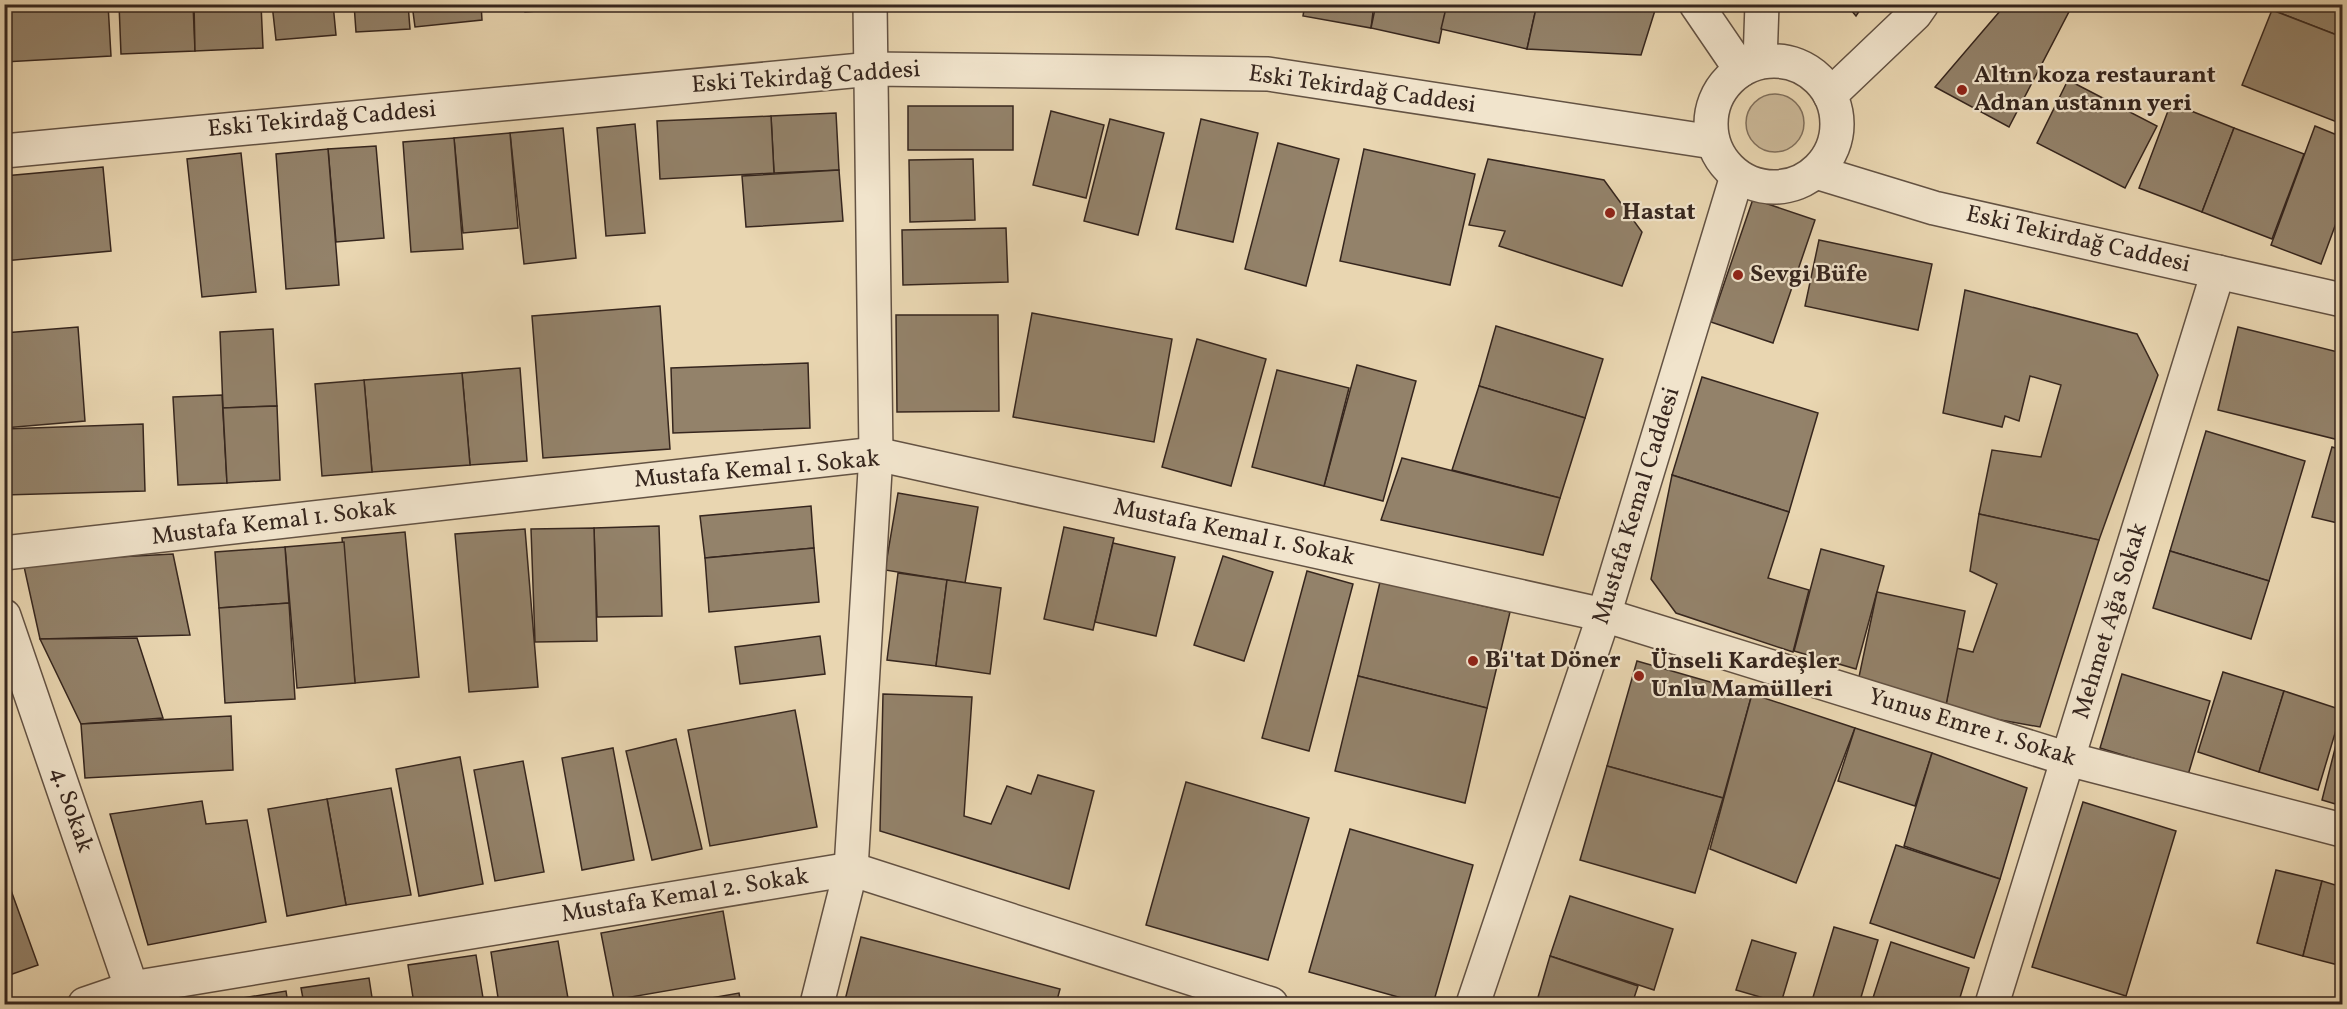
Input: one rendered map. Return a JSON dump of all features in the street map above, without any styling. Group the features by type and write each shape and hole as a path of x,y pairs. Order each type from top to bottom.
{"street":[{"path":"817,1005 851,869 876,454 870,4"},
{"path":"1696,4 1750,66"},
{"path":"1750,66 1762,4"},
{"path":"1830,95 1915,14 1922,4"},
{"path":"1780,61 1800,67 1817,78 1830,95 1836,115 1836,136 1829,155 1816,172 1797,183 1777,188 1756,185 1737,176 1722,161 1713,142 1711,121 1714,102 1725,83 1750,66 1780,61"},
{"name":"Eski Tekirdağ Caddesi","path":"4,150 872,69 1268,74 1713,142"},
{"name":"Eski Tekirdağ Caddesi","path":"1816,172 1934,208 2342,300"},
{"name":"Mustafa Kemal Caddesi","path":"1473,1005 1604,615 1737,176"},
{"name":"Mehmet Ağa Sokak","path":"1992,1005 2218,272"},
{"name":"Mustafa Kemal 1. Sokak","path":"4,553 876,454 1604,615"},
{"name":"Yunus Emre 1. Sokak","path":"1604,615 2068,759 2343,830"},
{"name":"4. Sokak","path":"4,616 134,996"},
{"name":"Mustafa Kemal 2. Sokak","path":"85,1005 851,869 1271,1005"}],"shaded area":[{"path":"1769,94 1781,94 1796,102 1804,117 1804,129 1796,144 1781,152 1769,152 1754,144 1746,129 1746,117 1754,102"}],"building":[{"path":"4,4 108,4 111,56 4,62"},
{"path":"119,4 193,4 195,51 121,54"},
{"path":"194,4 261,4 263,48 195,51"},
{"path":"272,4 333,4 336,35 276,40"},
{"path":"354,4 408,4 410,29 356,32"},
{"path":"412,4 481,4 482,20 415,27"},
{"path":"524,4 625,4 525,12"},
{"path":"1305,4 1374,4 1371,28 1303,16"},
{"path":"1376,4 1447,4 1439,43 1371,28"},
{"path":"1447,4 1537,4 1527,49 1441,29"},
{"path":"1537,4 1657,4 1641,55 1527,49"},
{"path":"1846,4 1864,4 1856,16"},
{"path":"2006,4 2073,4 2009,127 1935,87"},
{"path":"2274,4 2342,4 2342,37 2272,10"},
{"path":"2272,10 2342,37 2342,124 2242,85"},
{"path":"2068,80 2157,126 2125,188 2037,143"},
{"path":"2171,103 2234,128 2202,212 2139,188"},
{"path":"908,106 1013,106 1013,150 908,150"},
{"path":"1051,111 1104,125 1086,198 1033,185"},
{"path":"836,113 839,170 774,173 771,116"},
{"path":"771,116 774,173 660,179 657,121"},
{"path":"1110,119 1164,133 1138,235 1084,221"},
{"path":"1201,119 1258,133 1233,242 1176,229"},
{"path":"635,124 645,233 606,236 597,128"},
{"path":"2315,126 2342,137 2342,207 2321,264 2271,245"},
{"path":"563,128 576,258 524,264 510,133"},
{"path":"2234,128 2304,154 2272,239 2202,212"},
{"path":"510,133 518,228 463,233 454,138"},
{"path":"454,138 463,249 411,252 403,142"},
{"path":"1278,143 1339,159 1306,286 1245,269"},
{"path":"376,146 384,238 336,242 328,149"},
{"path":"328,149 339,285 286,289 276,154"},
{"path":"1364,149 1475,174 1450,285 1340,261"},
{"path":"241,153 256,292 202,297 187,159"},
{"path":"973,159 975,220 910,222 909,160"},
{"path":"1488,159 1604,180 1642,232 1622,286 1499,246 1505,231 1469,225"},
{"path":"103,167 111,251 4,261 4,176"},
{"path":"839,170 843,221 746,227 742,176"},
{"path":"1753,199 1815,220 1773,343 1711,322"},
{"path":"1006,228 1008,282 903,285 902,230"},
{"path":"1819,240 1932,264 1918,330 1805,306"},
{"path":"1965,290 2137,334 2158,375 2099,540 1979,514 1992,450 2041,457 2061,385 2030,376 2019,421 2005,416 2002,427 1943,413"},
{"path":"660,306 670,449 543,458 532,316"},
{"path":"1032,313 1172,339 1154,442 1013,417"},
{"path":"896,315 998,315 999,411 897,412"},
{"path":"1496,326 1603,359 1585,418 1479,386"},
{"path":"78,327 85,421 4,428 4,333"},
{"path":"2238,327 2342,353 2342,426 2339,440 2218,410"},
{"path":"273,329 277,406 223,408 220,332"},
{"path":"1197,339 1266,359 1231,486 1162,467"},
{"path":"808,363 810,428 673,433 671,368"},
{"path":"1357,365 1416,381 1383,501 1324,486"},
{"path":"520,368 527,461 470,465 462,373"},
{"path":"1277,370 1349,388 1324,486 1252,467"},
{"path":"462,373 470,465 372,472 364,380"},
{"path":"1702,377 1818,413 1789,512 1672,475"},
{"path":"364,380 372,472 322,476 315,384"},
{"path":"1479,386 1585,418 1560,498 1452,470"},
{"path":"222,395 227,483 178,485 173,397"},
{"path":"277,406 280,480 227,483 223,408"},
{"path":"143,424 145,491 4,495 4,429"},
{"path":"2206,431 2305,461 2269,581 2170,551"},
{"path":"2332,447 2342,450 2342,524 2312,517"},
{"path":"1402,458 1560,498 1543,555 1381,520"},
{"path":"1672,475 1789,512 1768,578 1809,590 1793,652 1676,613 1651,579"},
{"path":"898,493 978,507 965,583 885,570"},
{"path":"811,506 814,548 705,558 700,516"},
{"path":"1979,514 2099,540 2040,727 1945,710 1956,648 1973,652 1997,584 1970,571"},
{"path":"659,526 662,616 597,617 594,528"},
{"path":"1064,527 1114,538 1093,630 1044,619"},
{"path":"594,528 597,641 535,642 531,529"},
{"path":"525,529 538,687 469,692 455,534"},
{"path":"405,532 419,677 355,683 342,538"},
{"path":"344,542 355,683 297,688 285,547"},
{"path":"1113,543 1175,557 1156,636 1095,622"},
{"path":"285,547 289,603 219,608 215,552"},
{"path":"814,548 819,602 709,612 705,558"},
{"path":"1821,549 1884,566 1856,669 1794,651"},
{"path":"2170,551 2269,581 2251,639 2153,608"},
{"path":"173,554 190,635 40,639 23,562"},
{"path":"1223,556 1273,572 1244,661 1194,645"},
{"path":"1307,571 1353,584 1309,751 1262,738"},
{"path":"898,573 947,580 936,666 887,660"},
{"path":"947,580 1001,588 990,674 936,666"},
{"path":"1380,582 1510,612 1487,708 1358,676"},
{"path":"1877,592 1965,611 1945,710 1856,691"},
{"path":"289,603 295,699 225,703 219,608"},
{"path":"820,636 825,674 740,684 735,647"},
{"path":"137,638 163,718 81,724 40,639"},
{"path":"1637,661 1752,694 1723,798 1607,766"},
{"path":"2223,672 2284,691 2259,772 2198,752"},
{"path":"2122,674 2210,701 2188,775 2100,748"},
{"path":"1358,676 1487,708 1465,803 1335,771"},
{"path":"2284,691 2342,710 2318,790 2259,772"},
{"path":"883,694 972,697 964,816 991,824 1007,786 1031,794 1038,775 1094,791 1069,889 880,831"},
{"path":"1752,694 1855,728 1796,883 1710,849"},
{"path":"795,710 817,827 710,846 688,730"},
{"path":"231,716 233,770 85,778 81,724"},
{"path":"2342,721 2342,806 2322,800"},
{"path":"1855,728 1932,753 1915,806 1838,781"},
{"path":"676,739 702,849 652,860 626,751"},
{"path":"613,748 634,860 582,870 562,758"},
{"path":"1932,753 2027,788 2000,879 1904,846"},
{"path":"460,757 483,884 419,896 396,769"},
{"path":"523,761 544,872 495,881 474,770"},
{"path":"1607,766 1723,798 1695,893 1580,860"},
{"path":"1186,782 1309,818 1268,960 1146,925"},
{"path":"391,788 411,895 346,905 327,799"},
{"path":"327,799 346,905 287,916 268,809"},
{"path":"202,801 206,824 247,820 266,922 148,945 110,814"},
{"path":"2083,802 2176,831 2126,996 2032,967"},
{"path":"1350,829 1473,865 1433,1004 1423,1004 1309,972"},
{"path":"1896,845 2000,879 1974,958 1870,923"},
{"path":"2276,870 2322,881 2303,956 2257,943"},
{"path":"4,871 38,965 4,977"},
{"path":"2322,881 2342,887 2342,966 2303,956"},
{"path":"1570,896 1673,929 1654,990 1550,956"},
{"path":"723,911 735,979 614,1000 601,933"},
{"path":"1834,927 1878,940 1859,1004 1811,1004"},
{"path":"861,937 1060,989 1056,1004 844,1004"},
{"path":"1752,940 1796,953 1781,1003 1736,990"},
{"path":"558,941 569,1004 499,1004 491,952"},
{"path":"1891,942 1969,968 1958,1004 1871,1004"},
{"path":"476,955 484,1004 414,1004 408,965"},
{"path":"1550,956 1638,986 1632,1004 1536,1004"},
{"path":"369,978 373,1004 304,1004 301,988"},
{"path":"286,991 288,1004 219,1004 218,1002"},
{"path":"739,993 741,1004 677,1004"}],"place":[{"name":"Altın koza restaurant Adnan ustanın yeri","path":"1962,90"},
{"name":"Hastat","path":"1610,213"},
{"name":"Sevgi Büfe","path":"1738,275"},
{"name":"Bi'tat Döner","path":"1473,661"},
{"name":"Ünseli Kardeşler Unlu Mamülleri","path":"1639,676"}]}
